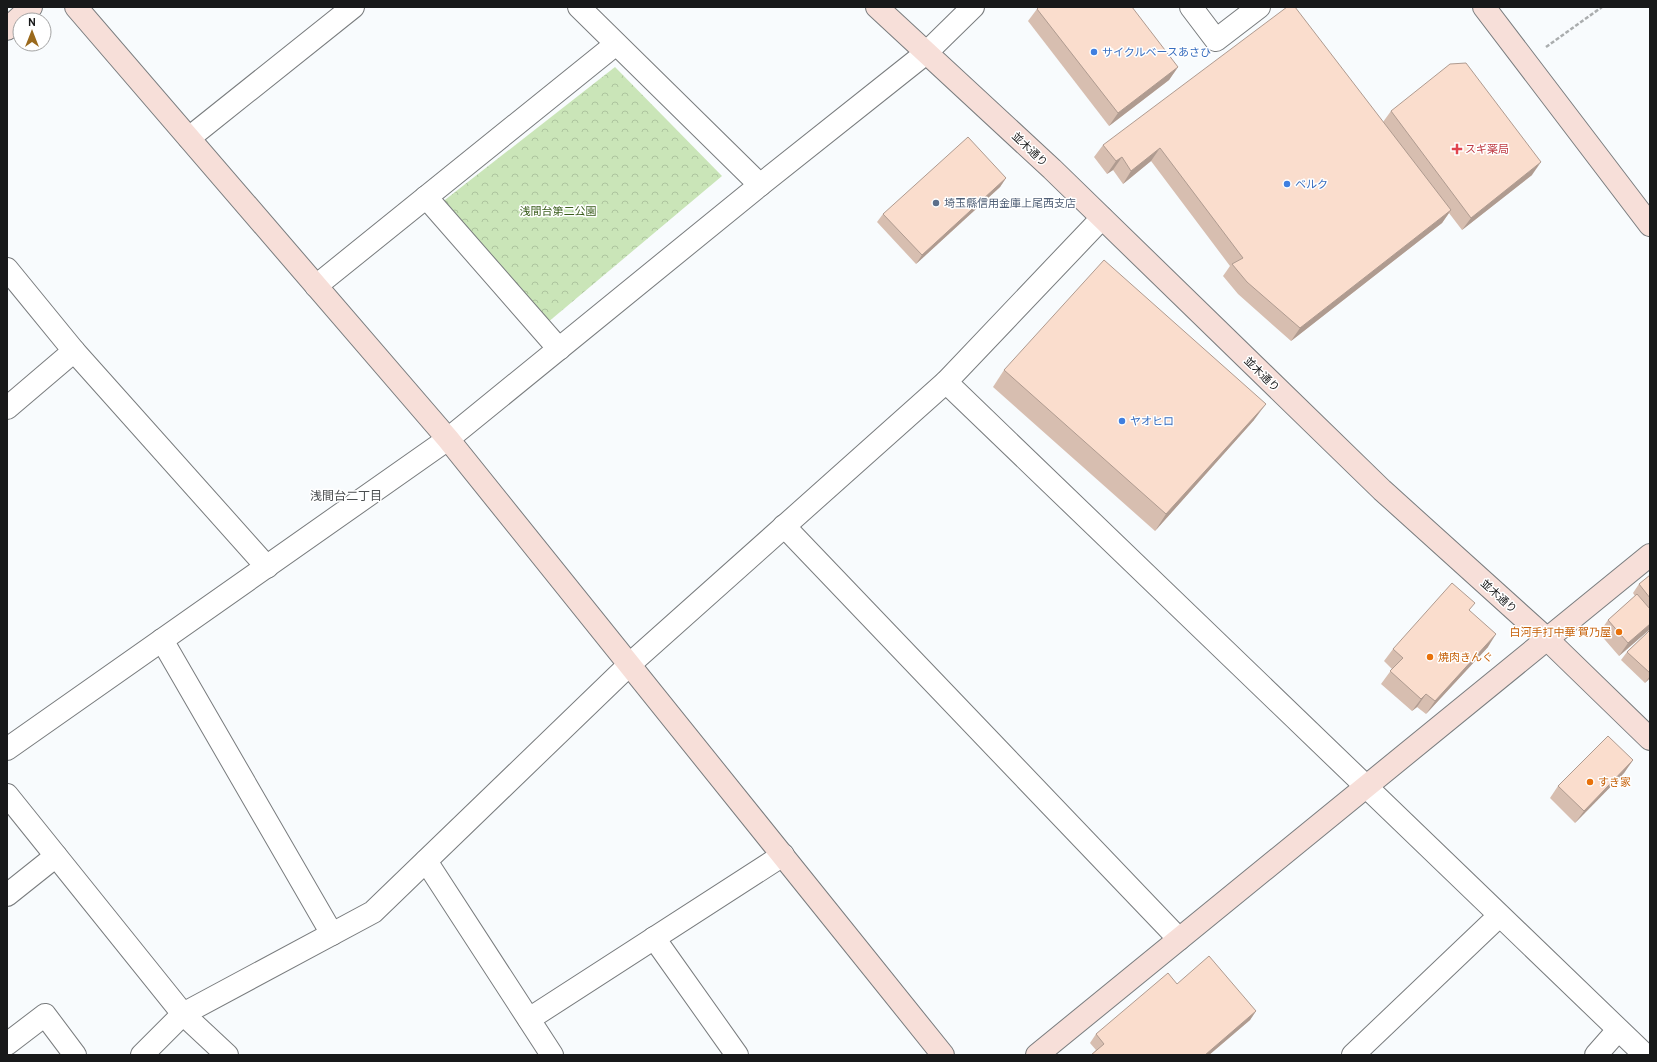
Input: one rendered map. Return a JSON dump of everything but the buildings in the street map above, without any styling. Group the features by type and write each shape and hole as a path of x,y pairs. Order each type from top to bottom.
{"street":[{"path":"7,29 32,7"},
{"path":"76,7 448,439 630,664 942,1055"},
{"path":"189,138 353,7"},
{"path":"579,7 760,186"},
{"name":"並木通り","path":"877,7 1102,218 1382,490 1546,639 1650,739"},
{"path":"7,749 448,439 926,53 973,7"},
{"path":"1191,7 1216,40 1259,7"},
{"path":"1484,7 1650,225"},
{"path":"316,286 616,44"},
{"path":"426,198 559,349"},
{"path":"142,1055 183,1014 374,912 630,664 946,382 1102,218"},
{"path":"7,270 74,351 266,567"},
{"path":"7,408 74,351"},
{"path":"946,382 1364,787 1645,1055"},
{"path":"784,526 1178,939"},
{"path":"1037,1055 1650,555"},
{"path":"162,640 332,934"},
{"path":"7,795 183,1014 227,1055"},
{"path":"529,1019 783,855"},
{"path":"7,895 56,856"},
{"path":"426,861 552,1055"},
{"path":"1353,1055 1499,916"},
{"path":"654,938 737,1055"},
{"path":"7,1044 45,1015 75,1055"},
{"path":"1596,1055 1618,1030"}],"path":[{"path":"1526,62 1602,7"}],"green space":[{"name":"浅間台第二公園","path":"615,67 722,176 547,323 441,203"}],"place":[{"name":"サイクルベースあさひ","path":"1094,52"},
{"name":"スギ薬局","path":"1457,149"},
{"name":"ベルク","path":"1287,184"},
{"name":"埼玉縣信用金庫上尾西支店","path":"936,203"},
{"name":"ヤオヒロ","path":"1122,421"},
{"name":"白河手打中華 賀乃屋","path":"1619,632"},
{"name":"焼肉きんぐ","path":"1430,657"},
{"name":"すき家","path":"1590,782"}],"district":[{"name":"浅間台二丁目","path":"346,496"}]}
